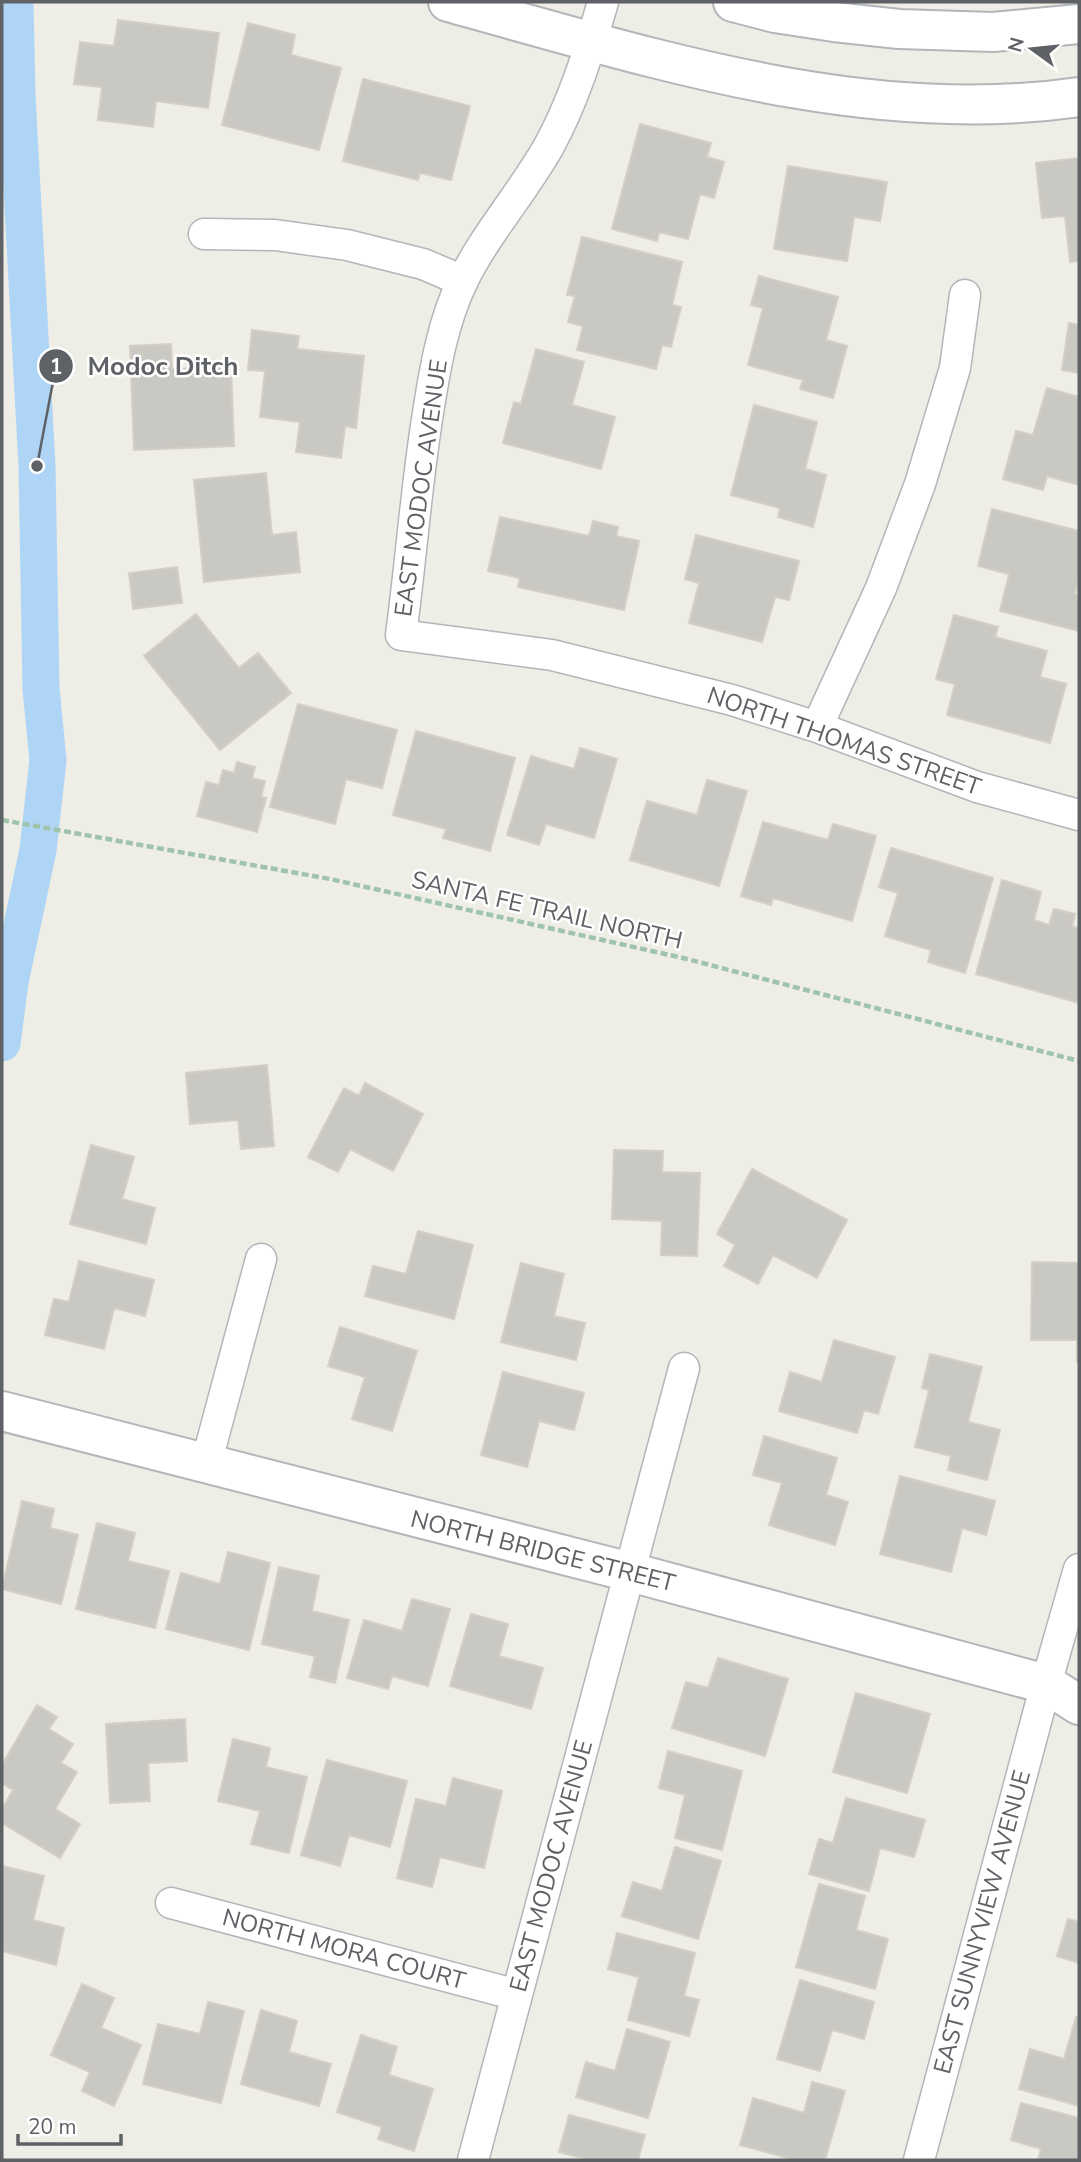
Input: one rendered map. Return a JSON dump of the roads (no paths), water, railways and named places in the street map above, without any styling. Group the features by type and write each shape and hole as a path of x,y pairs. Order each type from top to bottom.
{"street":[{"path":"448,2 592,41 792,89 859,99 920,104 1041,103 1079,97"},
{"name":"EAST MODOC AVENUE","path":"401,635 436,357 463,281 505,210 548,146 578,83 603,2"},
{"path":"733,2 775,13 899,29 993,32 1079,24"},
{"path":"204,234 275,234 348,245 423,264 463,281"},
{"path":"817,727 880,588 920,484 955,368 965,295"},
{"name":"NORTH THOMAS STREET","path":"401,635 552,655 732,700 817,727 977,788 1079,816"},
{"path":"206,1464 261,1259"},
{"name":"EAST MODOC AVENUE","path":"473,2160 684,1368"},
{"name":"NORTH BRIDGE STREET","path":"8,1413 630,1572 1046,1684 1079,1705"},
{"name":"EAST SUNNYVIEW AVENUE","path":"919,2160 1079,1569"},
{"name":"NORTH MORA COURT","path":"171,1903 517,1995"}],"waterway":[{"path":"2,1043 10,982 38,850 48,760 41,689 37,466 17,96 15,2"}],"place":[{"name":"Modoc Ditch","path":"37,466"}]}
